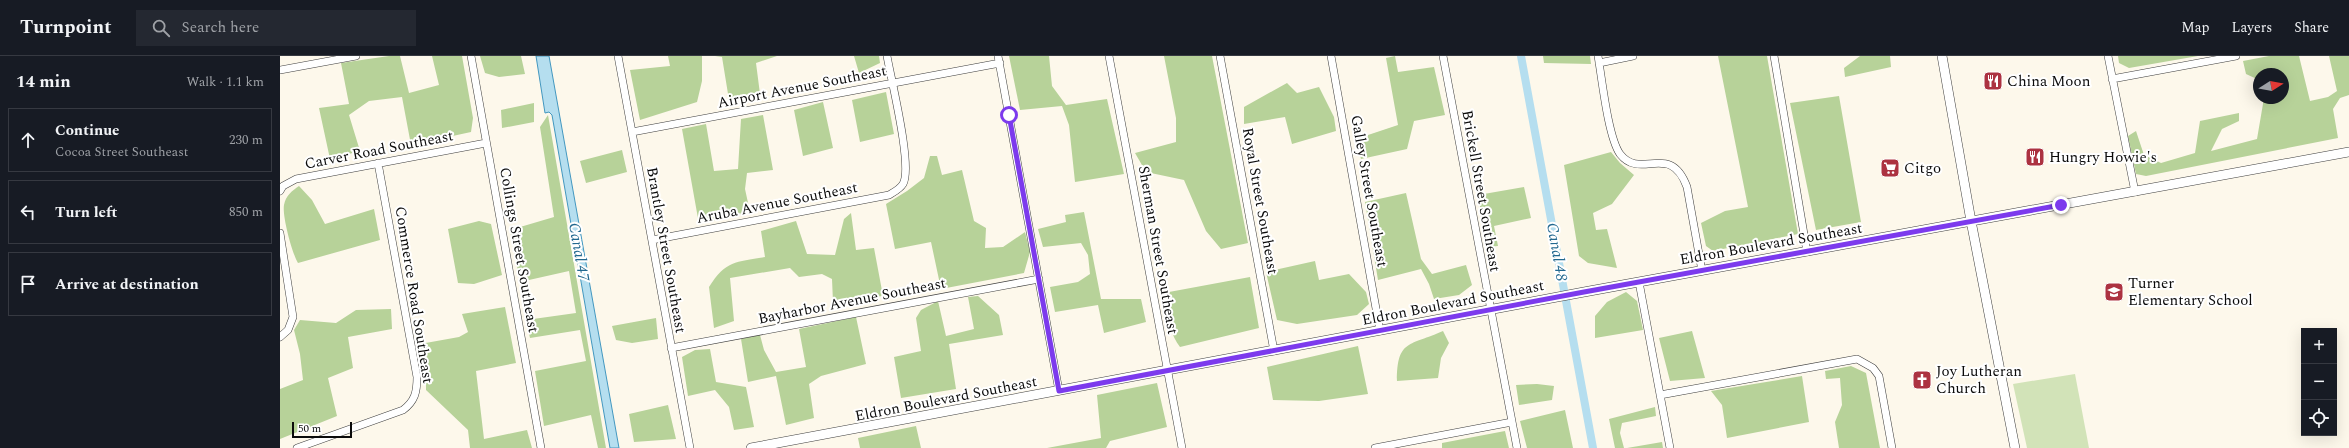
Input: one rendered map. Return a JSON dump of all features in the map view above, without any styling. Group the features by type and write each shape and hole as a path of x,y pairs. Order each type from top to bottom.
{"street":[{"path":"280,70 356,56"},
{"name":"Collings Street Southeast","path":"471,56 541,448"},
{"name":"Brantley Street Southeast","path":"618,56 690,448"},
{"path":"887,56 892,83"},
{"name":"Sherman Street Southeast","path":"1109,56 1182,448"},
{"name":"Royal Street Southeast","path":"1220,56 1274,351"},
{"name":"Galley Street Southeast","path":"1331,56 1380,331"},
{"name":"Brickell Street Southeast","path":"1443,56 1517,448"},
{"path":"1633,56 1599,59 1613,137 1620,154 1630,163 1642,165 1660,162 1674,166 1683,175 1687,187 1702,271"},
{"path":"1774,56 1808,252"},
{"path":"1942,56 1971,221 2015,448"},
{"path":"2108,56 2135,192"},
{"path":"2112,79 2236,56"},
{"path":"999,60 1059,391"},
{"name":"Airport Avenue Southeast","path":"632,132 892,83 999,60"},
{"name":"Aruba Avenue Southeast","path":"652,240 889,195 904,183 906,162 892,83"},
{"name":"Carver Road Southeast","path":"280,191 283,186 296,179 486,143"},
{"name":"Eldron Boulevard Southeast","path":"751,448 1584,292 2349,152"},
{"name":"Commerce Road Southeast","path":"298,448 403,410 412,404 417,390 417,377 378,163"},
{"path":"280,233 293,302 293,317 288,330 280,337"},
{"name":"Bayharbor Avenue Southeast","path":"671,348 1039,279"},
{"path":"1639,282 1670,448"},
{"path":"1660,396 1857,359 1873,368 1879,376 1892,448"},
{"path":"1375,448 1512,422"}],"green space":[{"path":"389,56 400,56 409,93 439,85 432,56 462,56 473,118 471,132 411,145 402,97 369,101 349,115 360,151 330,159 319,108 349,104 341,63"},
{"path":"480,56 521,56 525,74 499,77 485,73"},
{"path":"668,56 702,56 702,81 697,102 640,120 630,70 670,66"},
{"path":"715,56 777,56 756,63 760,94 729,100 722,57"},
{"path":"854,56 879,56 880,63 859,73"},
{"path":"1009,56 1049,56 1052,86 1066,105 1107,99 1124,174 1075,182 1069,125 1062,106 1020,110"},
{"path":"1164,56 1212,56 1248,243 1221,249 1206,231 1184,180 1146,172 1135,153 1176,142 1176,118"},
{"path":"1395,56 1398,72 1434,67 1445,115 1414,121 1407,149 1361,159 1356,139 1398,125 1386,58"},
{"path":"1543,56 1590,56 1591,64 1544,63"},
{"path":"1718,56 1767,56 1798,234 1713,251 1706,246 1701,223 1725,211 1748,207"},
{"path":"1860,56 1890,56 1891,67 1845,77 1844,68"},
{"path":"2118,56 2198,56 2129,68 2119,63"},
{"path":"2269,56 2299,56 2310,101 2328,97 2337,91 2329,56 2349,56 2349,95 2340,98 2333,109 2338,138 2146,176 2136,174 2128,136 2136,131 2144,155 2161,163 2195,153 2200,121 2239,113 2239,121 2222,129 2211,151 2257,139 2263,104 2289,104 2289,68 2253,68 2253,77 2246,74 2243,61"},
{"path":"1287,83 1297,93 1319,87 1334,117 1336,131 1292,144 1285,117 1244,124 1244,107"},
{"path":"886,92 894,134 860,142 852,100"},
{"path":"1839,96 1861,222 1816,230 1790,103"},
{"path":"823,102 833,148 803,156 794,110"},
{"path":"534,103 534,122 502,128 501,110"},
{"path":"548,115 606,448 598,448 591,415 544,426 535,371 586,361 580,330 530,338 526,320 576,313 569,271 520,282 510,230 554,217 540,127"},
{"path":"763,115 773,170 747,173 745,189 750,212 699,224 682,129 706,124 714,171 738,169 741,119"},
{"path":"622,150 627,172 586,183 580,161"},
{"path":"1611,152 1620,163 1634,175 1612,204 1593,213 1596,230 1607,229 1617,268 1588,263 1579,256 1564,165"},
{"path":"930,156 937,156 942,175 962,170 974,221 986,228 985,248 1003,247 1025,232 1030,252 1024,273 941,289 931,242 895,249 886,204 924,178"},
{"path":"299,186 312,200 325,224 374,209 380,240 298,263 288,234 284,217 284,205 288,196"},
{"path":"1524,187 1531,218 1494,226 1498,246 1487,247 1478,195"},
{"path":"1406,193 1421,259 1432,274 1466,265 1472,285 1459,295 1434,299 1429,284 1421,269 1378,280 1365,202"},
{"path":"1084,212 1101,299 1141,299 1146,322 1104,333 1098,305 1055,312 1050,287 1078,282 1090,274 1088,255 1081,243 1043,247 1038,229 1066,222 1065,215"},
{"path":"851,213 856,250 874,248 883,296 833,302 832,279 822,274 799,277 790,268 730,278 734,321 714,328 709,287 721,272 732,264 765,257 761,231 796,221 807,254 835,255 844,219"},
{"path":"479,221 491,224 502,275 474,284 458,283 448,229"},
{"path":"1315,261 1319,280 1349,274 1366,292 1369,304 1357,315 1297,324 1277,320 1266,272"},
{"path":"1250,277 1259,328 1180,347 1170,328 1168,314 1169,292"},
{"path":"1626,292 1637,301 1643,330 1595,338 1595,316 1607,302"},
{"path":"978,296 999,315 1003,335 949,344 956,389 901,398 894,357 921,351 916,318 921,310 938,301 946,336 974,329 968,297"},
{"path":"505,307 516,363 476,371 484,439 527,430 532,448 470,448 468,430 426,390 426,372 420,344 459,337 468,332 462,314"},
{"path":"391,309 392,329 348,337 353,368 328,378 337,416 280,439 280,389 303,380 300,354 294,330 300,320 336,323 356,310"},
{"path":"856,317 866,364 821,376 809,384 814,418 786,425 776,376 748,382 741,339 760,335 764,350 776,372 806,367 799,329"},
{"path":"656,318 658,339 632,343 616,340 612,326"},
{"path":"1443,331 1449,343 1441,358 1438,378 1397,381 1398,367 1403,351 1414,342"},
{"path":"1692,331 1705,378 1670,381 1659,338"},
{"path":"1358,346 1368,394 1319,401 1273,400 1267,367"},
{"path":"710,349 716,382 746,387 754,427 734,430 729,407 715,390 688,396 682,357 695,350"},
{"path":"1851,366 1866,373 1880,448 1839,448 1835,422 1842,405 1840,378 1826,379 1825,371"},
{"path":"2075,374 2089,448 2027,448 2013,384"},
{"path":"1802,376 1809,422 1727,438 1722,405 1711,391"},
{"path":"1157,383 1167,427 1110,441 1106,448 1047,448 1101,438 1097,395"},
{"path":"1537,384 1554,386 1552,400 1519,405 1516,385"},
{"path":"668,405 676,439 634,442 629,414"},
{"path":"1655,407 1656,416 1622,423 1620,433 1624,448 1615,448 1609,419"},
{"path":"1565,410 1573,448 1527,448 1520,421"},
{"path":"916,426 921,448 860,448 858,438"},
{"path":"1505,431 1509,448 1442,448 1442,443"},
{"path":"1662,442 1663,448 1627,448"}],"water":[{"name":"Canal 47","path":"536,56 549,56 619,448 610,448 552,115 549,112 545,113"}],"waterway":[{"name":"Canal 48","path":"1521,56 1593,448"}],"place":[{"name":"China Moon","path":"1993,81"},
{"name":"Hungry Howie's","path":"2035,157"},
{"name":"Citgo","path":"1890,168"},
{"name":"Turner Elementary School","path":"2114,292"},
{"name":"Joy Lutheran Church","path":"1922,380"}],"route":[{"path":"1009,115 1059,391 1584,292 2061,205"}]}
